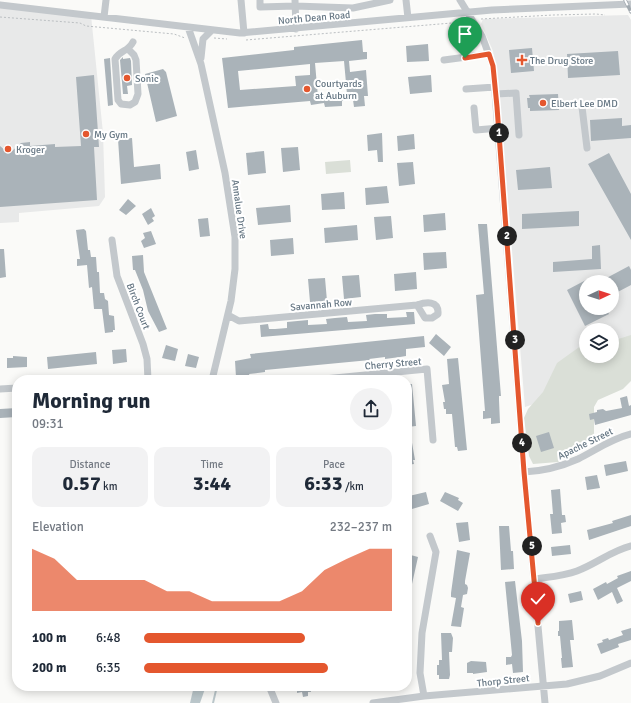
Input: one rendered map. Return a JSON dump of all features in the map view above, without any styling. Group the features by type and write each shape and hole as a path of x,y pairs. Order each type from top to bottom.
{"street":[{"path":"104,17 106,0"},
{"path":"242,0 244,36"},
{"path":"260,0 260,7 295,3 353,8 390,0"},
{"path":"406,0 408,18"},
{"path":"460,0 482,36 489,54 496,91 524,472 545,703"},
{"path":"526,0 527,8"},
{"path":"295,3 296,29"},
{"name":"North Dean Road","path":"0,5 212,30 244,36 296,29 527,8 631,4"},
{"name":"Annalue Drive","path":"188,27 201,64 234,221 235,269 228,315 213,375"},
{"path":"203,39 212,30"},
{"path":"463,36 465,58"},
{"name":"Annalue Drive","path":"201,64 201,45 203,39"},
{"path":"129,50 136,60 138,94 135,102 126,106 121,104 118,100 115,59 118,54 129,50 133,42"},
{"path":"444,60 489,54"},
{"path":"466,89 516,93 519,135"},
{"path":"582,107 586,148"},
{"path":"474,108 476,130 499,128"},
{"name":"Birch Court","path":"112,240 117,276 143,344 149,375"},
{"name":"Savannah Row","path":"228,315 239,321 417,305"},
{"name":"Cherry Street","path":"365,375 427,369 433,440"},
{"path":"0,389 12,388"},
{"name":"Apache Street","path":"524,472 548,470 564,465 608,442 631,434"},
{"path":"424,696 420,673 422,633 436,552 430,536"},
{"path":"535,580 578,571 606,555 631,546"},
{"name":"Thorp Street","path":"373,703 424,696 543,686 584,680 631,663"},
{"path":"270,691 276,703"}],"path":[{"path":"244,36 553,15 596,14 605,16"},
{"path":"0,18 80,23 86,26 174,34 192,40"},
{"path":"203,39 231,39"}],"shaded area":[{"path":"0,5 91,15 103,133 105,197 99,206 19,213 19,222 0,223"},
{"path":"628,15 631,20 631,372 525,407 500,105 493,51 481,24 483,19"},
{"path":"350,160 351,172 326,174 325,162"},
{"path":"631,335 631,381 623,389 598,400 594,407 594,435 592,445 577,448 558,462 533,464 529,456 524,418 528,409 543,392 557,363 579,347 579,363 619,363 619,339"},
{"path":"193,691 204,691 200,703 190,703"}],"building":[{"path":"362,40 363,52 367,52 367,59 349,61 350,72 366,70 368,96 364,96 365,106 354,107 353,100 342,101 342,106 325,107 324,103 311,105 310,101 228,108 222,58 294,50 294,47","holes":["344,61 347,94 318,97 315,63","310,64 310,75 295,76 296,86 240,90 238,71"]},
{"path":"428,44 429,61 407,62 406,46"},
{"name":"The Drug Store","path":"532,48 534,71 511,73 509,50"},
{"path":"618,51 620,75 568,78 567,54"},
{"name":"Sonic","path":"123,57 123,59 130,58 131,61 132,85 127,86 128,94 123,94 120,60"},
{"path":"110,58 113,105 108,106 104,59"},
{"path":"163,69 166,72 177,116 156,122 145,74"},
{"path":"94,75 99,147 94,147 97,200 0,207 0,146 6,151 12,151 21,143 30,142 30,146 55,144 55,147 81,146 76,77"},
{"path":"431,75 432,92 410,94 408,77"},
{"name":"Elbert Lee DMD","path":"558,94 559,110 530,111 530,108 528,108 527,98 530,98 529,95"},
{"path":"622,118 622,126 631,125 631,138 591,141 590,120"},
{"path":"382,133 383,162 378,162 377,150 368,151 367,135"},
{"path":"414,134 415,149 398,151 397,136"},
{"path":"132,138 134,167 160,164 161,179 121,184 118,139"},
{"path":"298,147 300,170 283,172 281,148"},
{"path":"196,150 199,169 189,171 186,152"},
{"path":"264,151 266,173 248,175 246,153"},
{"path":"609,153 631,194 631,240 588,164"},
{"path":"413,162 415,184 399,186 397,163"},
{"path":"550,167 552,188 518,190 516,170"},
{"path":"387,186 389,203 366,205 365,188"},
{"path":"344,192 345,209 322,210 321,194"},
{"path":"128,199 136,206 126,215 119,210"},
{"path":"290,205 291,222 258,225 256,208"},
{"path":"151,208 155,216 152,218 154,221 148,225 142,214"},
{"path":"579,211 579,226 522,229 522,214"},
{"path":"445,213 446,230 424,232 423,215"},
{"path":"391,216 393,238 376,240 374,217"},
{"path":"208,218 210,236 200,237 198,219"},
{"path":"478,224 487,224 501,396 499,396 500,423 491,424 491,418 483,419 483,411 485,411 476,295 484,294"},
{"path":"357,225 358,240 325,243 324,228"},
{"path":"84,229 86,231 88,250 90,250 91,257 96,257 97,272 99,272 100,293 104,293 105,299 108,301 109,315 114,316 115,330 113,330 113,332 105,333 102,309 94,309 92,287 89,288 87,265 77,266 77,259 80,259 76,230"},
{"path":"151,231 156,244 144,248 141,241 145,238 143,233"},
{"path":"293,238 294,254 271,256 270,240"},
{"path":"600,245 601,269 553,272 553,262 592,259 592,246"},
{"path":"0,249 4,249 6,277 0,278"},
{"path":"446,252 447,268 424,270 423,253"},
{"path":"143,255 144,272 167,329 159,332 148,311 143,290 135,270 133,270 132,256"},
{"path":"629,266 631,270 631,285 619,291 619,275 612,275"},
{"path":"416,272 417,289 395,291 394,274"},
{"path":"359,275 361,297 344,299 342,276"},
{"path":"325,278 327,301 310,302 308,279"},
{"path":"579,284 579,314 567,290"},
{"path":"406,312 414,312 415,324 261,337 260,325 268,324 269,329 287,328 287,322 308,320 308,325 327,324 326,319 347,317 348,322 367,321 366,315 387,314 387,318 407,317"},
{"path":"580,315 607,315 591,323 584,323"},
{"path":"436,334 451,347 444,356 429,343"},
{"path":"424,336 425,347 406,349 406,356 265,370 265,372 249,375 236,375 235,361 251,358 250,354"},
{"path":"166,345 178,349 175,361 162,358"},
{"path":"126,349 127,362 113,364 112,350"},
{"path":"96,352 97,364 48,369 47,357"},
{"path":"188,354 199,357 196,368 185,366"},
{"path":"13,356 27,357 27,367 7,368 7,358 13,358"},
{"path":"458,358 467,450 458,451 457,447 455,447 452,414 446,414 446,409 444,409 443,402 445,402 442,385 449,384 447,359"},
{"path":"412,384 416,426 412,426"},
{"path":"627,396 629,406 631,405 631,415 595,425 594,419 590,420 589,414 597,412 597,410 603,409 606,411 622,408 620,398"},
{"path":"12,408 12,417 0,418 0,409"},
{"path":"549,432 554,448 541,452 536,436"},
{"path":"412,443 415,460 413,460 414,464 412,464"},
{"path":"626,461 628,471 606,476 604,465"},
{"path":"597,475 600,488 587,490 585,477"},
{"path":"560,489 562,515 565,515 566,522 561,523 562,533 552,534 550,514 553,514 551,490"},
{"path":"426,492 429,504 412,509 412,495"},
{"path":"445,492 459,498 458,500 463,503 458,511 440,501"},
{"path":"631,515 631,526 589,540 587,530 613,523 612,521"},
{"path":"468,522 470,540 459,542 456,523"},
{"path":"499,526 509,526 514,569 501,570"},
{"path":"570,545 571,554 552,556 551,547"},
{"path":"457,550 470,553 465,581 468,588 467,594 463,595 461,607 464,608 461,627 451,626 456,598 451,597 451,593"},
{"path":"412,555 418,557 412,584"},
{"path":"631,571 631,581 617,588 623,601 617,604 612,592 598,600 593,589 606,582 607,584 618,578 617,576"},
{"path":"515,581 522,641 523,672 513,673 512,664 506,665 506,657 511,657 512,655 505,582"},
{"path":"581,591 583,600 570,603 568,594"},
{"path":"572,620 574,640 570,640 573,667 562,668 560,636 558,636 559,621"},
{"path":"631,628 631,640 618,644 619,647 601,654 597,644 603,642 602,640 608,638 609,640 623,635 621,631"},
{"path":"441,633 451,633 453,638 452,652 449,652 449,679 439,679 439,675 437,675 437,665 439,665 439,660 442,660"},
{"path":"471,661 486,662 487,672 473,674 467,673 467,663"},
{"path":"297,691 311,692 308,692 308,696 303,697 302,692 297,693"}],"waterway":[{"path":"213,703 216,691"}],"railway":[{"path":"625,0 631,12"}],"place":[{"name":"The Drug Store","path":"522,60"},
{"name":"Sonic","path":"127,78"},
{"name":"Courtyards at Auburn","path":"307,89"},
{"name":"Elbert Lee DMD","path":"543,103"},
{"name":"My Gym","path":"86,134"},
{"name":"Kroger","path":"8,149"}],"route":[{"path":"465,58 489,54 493,66 524,472 538,623"}]}
